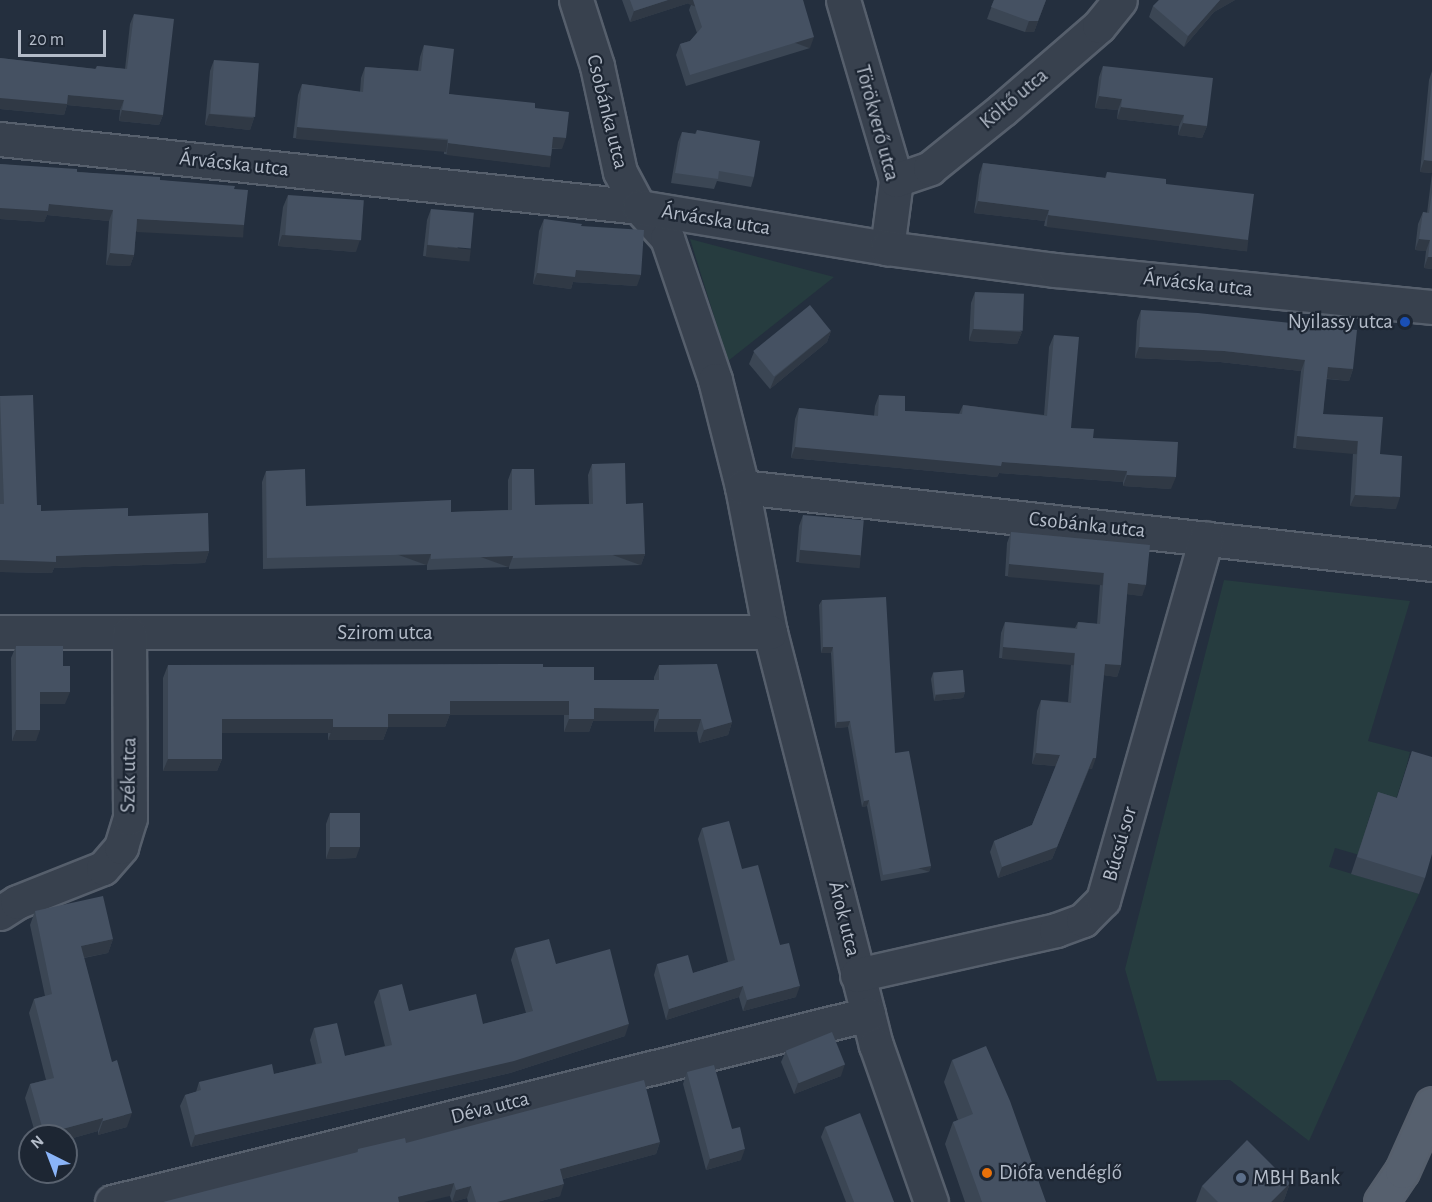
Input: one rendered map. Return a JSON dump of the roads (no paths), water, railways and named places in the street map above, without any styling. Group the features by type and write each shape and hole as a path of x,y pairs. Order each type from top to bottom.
{"main road":[{"path":"1381,1202 1402,1171 1432,1104"}],"street":[{"name":"Csobánka utca","path":"576,0 597,66 620,172 639,207 667,238 715,380 742,488 770,632"},
{"name":"Törökverő utca","path":"843,0 896,180 887,248"},
{"name":"Költő utca","path":"896,180 930,168 984,125 1099,26 1120,0"},
{"name":"Árvácska utca","path":"0,140 639,207 887,248 1055,270 1432,307"},
{"name":"Csobánka utca","path":"742,488 1432,564"},
{"name":"Búcsú sor","path":"857,975 1056,930 1083,920 1103,900 1206,538"},
{"name":"Szirom utca","path":"0,632 770,632"},
{"name":"Árok utca","path":"770,632 876,1045 931,1202"},
{"name":"Szék utca","path":"0,914 16,902 103,868 121,847 130,818 129,633"},
{"name":"Déva utca","path":"112,1202 868,1014"}],"place":[{"name":"Nyilassy utca","path":"1405,322"},
{"name":"Diófa vendéglő","path":"987,1173"},
{"name":"MBH Bank","path":"1241,1178"}]}
